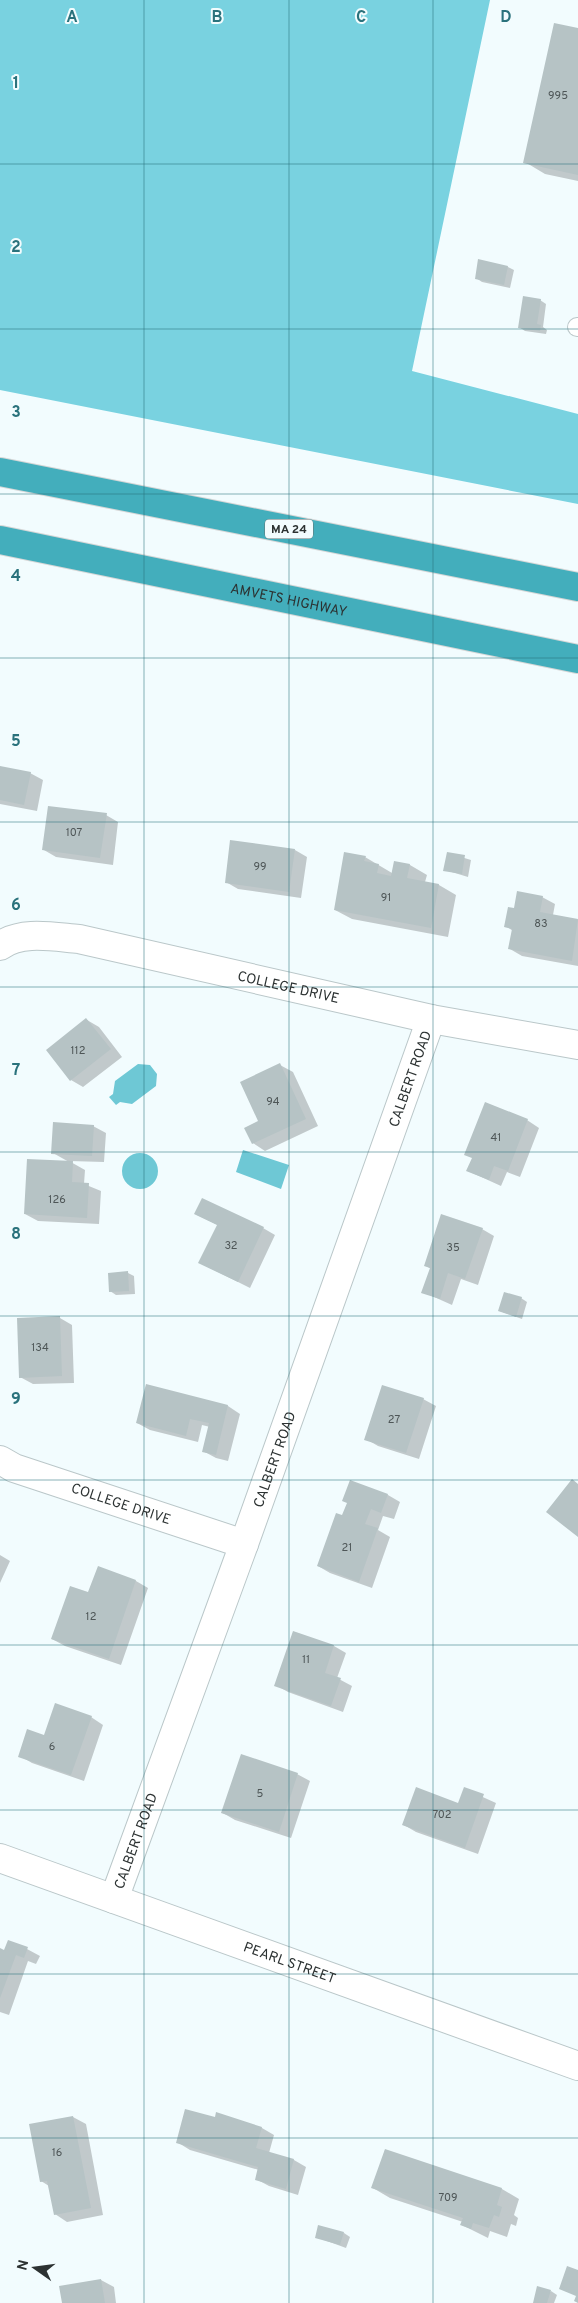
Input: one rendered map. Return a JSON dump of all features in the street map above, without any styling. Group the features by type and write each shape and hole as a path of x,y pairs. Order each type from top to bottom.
{"highway":[{"name":"MA 24","path":"0,472 578,587"},
{"name":"AMVETS HIGHWAY","path":"0,540 578,659"},
{"path":"535,578 578,580"},
{"path":"526,649 578,665"}],"street":[{"name":"COLLEGE DRIVE","path":"0,946 6,941 28,936 79,939 431,1019 578,1045"},
{"name":"CALBERT ROAD","path":"114,1899 244,1544 431,1019"},
{"name":"COLLEGE DRIVE","path":"0,1460 14,1468 244,1544"},
{"name":"PEARL STREET","path":"0,1858 578,2066"}],"shaded area":[{"path":"0,0 490,0 412,371 578,414 578,504 0,390"},
{"path":"138,1064 150,1065 157,1074 156,1086 132,1104 120,1102 116,1105 109,1097 113,1094 115,1081"},
{"path":"243,1150 289,1165 281,1189 236,1172"},
{"path":"140,1153 147,1154 153,1158 157,1164 157,1178 153,1184 147,1188 140,1189 133,1188 127,1184 123,1178 122,1171 123,1164 127,1158 133,1154"}],"building":[{"path":"554,23 578,28 578,175 523,163"},
{"path":"478,259 508,266 504,285 475,279"},
{"path":"523,296 541,299 537,324 541,325 540,331 518,328"},
{"path":"0,766 31,772 24,805 0,800"},
{"path":"48,806 107,813 100,858 42,850"},
{"path":"230,840 295,849 289,892 225,883"},
{"path":"344,852 366,856 364,861 379,864 377,873 391,876 394,861 410,864 407,878 439,884 431,928 334,910"},
{"path":"447,852 465,855 462,874 443,871"},
{"path":"517,891 543,896 540,912 578,919 572,961 508,949 512,929 504,927 508,907 514,908"},
{"path":"86,1018 111,1049 70,1081 46,1050"},
{"path":"280,1063 306,1119 252,1144 244,1128 258,1121 240,1082"},
{"path":"485,1102 528,1119 508,1171 494,1166 489,1180 466,1171 472,1158 464,1155"},
{"path":"53,1122 94,1125 92,1156 51,1154"},
{"path":"27,1159 73,1161 72,1182 89,1183 87,1218 24,1214"},
{"path":"202,1198 264,1227 238,1282 198,1263 217,1225 194,1214"},
{"path":"441,1214 483,1228 465,1279 448,1273 440,1299 421,1293 430,1268 424,1266"},
{"path":"128,1271 129,1291 109,1292 108,1273"},
{"path":"504,1292 522,1297 516,1317 498,1311"},
{"path":"60,1316 62,1376 19,1378 17,1318"},
{"path":"146,1384 228,1405 216,1455 202,1452 209,1423 190,1419 186,1436 136,1423"},
{"path":"382,1385 424,1398 406,1453 364,1440"},
{"path":"572,1479 578,1484 578,1537 546,1512"},
{"path":"350,1480 388,1494 381,1513 371,1509 365,1524 378,1528 359,1582 317,1566 336,1513 342,1515 347,1503 342,1501"},
{"path":"98,1566 136,1580 109,1659 51,1639 70,1586 88,1592"},
{"path":"293,1631 334,1645 325,1673 341,1678 331,1706 274,1686"},
{"path":"55,1703 92,1716 71,1775 18,1757 27,1729 44,1735"},
{"path":"241,1754 298,1773 279,1832 221,1813"},
{"path":"416,1787 458,1803 464,1787 484,1794 465,1848 402,1825"},
{"path":"8,1940 28,1947 24,1958 16,1955 0,1998 0,1948 4,1950"},
{"path":"185,2109 215,2117 216,2112 262,2127 256,2148 294,2159 286,2189 255,2180 258,2167 176,2143"},
{"path":"73,2116 91,2208 54,2215 47,2181 40,2182 29,2124"},
{"path":"385,2149 502,2188 497,2205 502,2207 499,2217 494,2215 489,2228 473,2223 471,2229 460,2225 463,2218 371,2188"},
{"path":"318,2225 344,2232 340,2245 315,2238"},
{"path":"567,2266 578,2270 578,2303 574,2301 576,2296 559,2289"},
{"path":"101,2279 105,2303 62,2303 59,2286"},
{"path":"537,2286 551,2290 547,2303 533,2303"}]}
